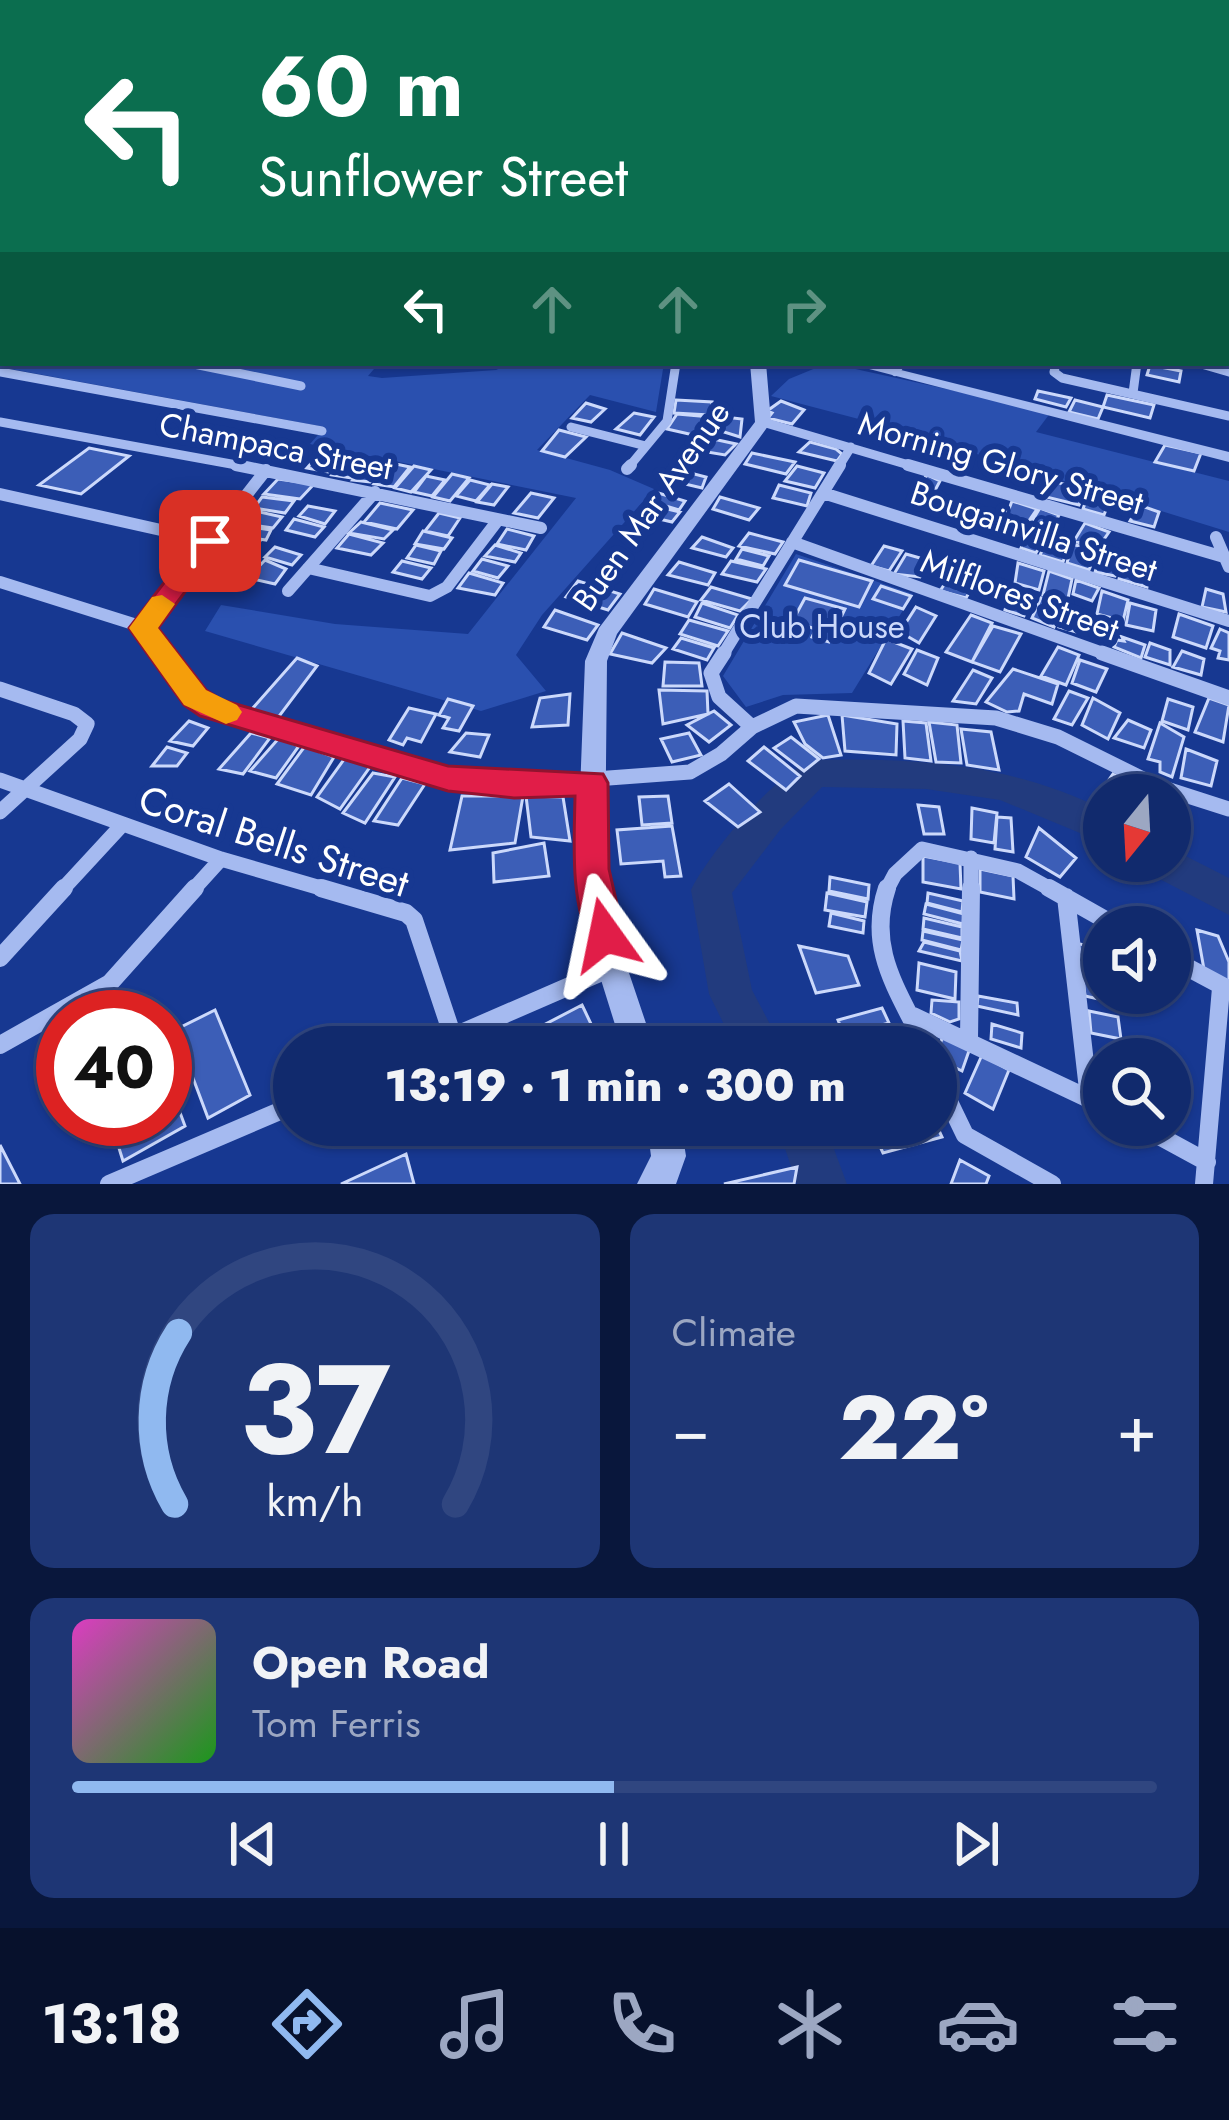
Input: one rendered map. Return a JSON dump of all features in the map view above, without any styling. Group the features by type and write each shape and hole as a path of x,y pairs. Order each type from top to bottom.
{"street":[{"path":"204,366 301,386"},
{"path":"627,469 667,422 676,366"},
{"name":"Buen Mar Avenue","path":"631,1026 612,968 591,869 596,661 607,633 763,422 758,366"},
{"path":"1055,366 1054,372 1062,378 1229,416"},
{"path":"1133,393 1137,366"},
{"path":"898,368 1229,457"},
{"path":"0,373 322,431"},
{"name":"Champaca Street","path":"0,422 266,470 541,528"},
{"name":"Morning Glory Street","path":"763,422 1226,562"},
{"path":"571,428 646,446"},
{"path":"752,727 724,702 711,683 711,673 851,447"},
{"path":"143,628 266,470"},
{"path":"288,591 375,492"},
{"name":"Bougainvilla Street","path":"823,493 1229,621"},
{"path":"0,494 210,541"},
{"path":"308,568 430,596 441,593 498,520"},
{"path":"1216,537 1226,562"},
{"name":"Milflores Street","path":"792,542 1229,698"},
{"path":"0,582 143,628 195,698 211,708 448,779 514,785 592,783 689,772 722,754 752,727 796,706 996,718 1058,736 1157,786 1229,809"},
{"path":"0,689 74,714 87,724 80,739 0,812"},
{"name":"Coral Bells Street","path":"0,780 220,859 410,916 449,1026"},
{"path":"0,958 122,825"},
{"path":"917,1026 889,980 882,950 880,909 886,882 901,860 922,849 971,858 1018,871 1083,907"},
{"path":"969,1039 971,858"},
{"path":"0,1045 110,983 220,859"},
{"path":"1066,897 1087,1038"},
{"path":"478,1026 612,968"},
{"path":"1191,969 1225,988 1204,1184"},
{"path":"913,1016 1083,1096"},
{"path":"109,1184 273,1114"},
{"path":"957,1118 965,1135 1052,1184"},
{"path":"664,1180 669,1146"},
{"path":"1178,1146 1207,1162"}],"green space":[{"path":"376,366 368,376 382,378 505,366 664,366 656,412 590,395 537,450 610,470 654,489 542,615 516,655 546,691 481,711 205,631 221,605 335,624 468,634 576,498 310,444 325,427 0,367"},
{"path":"821,366 842,366 1051,412 1036,432 1229,481 1229,532 893,428 771,396 789,379"},
{"name":"Club House","path":"796,554 913,594 852,693 783,695 746,707 723,676"}],"building":[{"path":"1150,366 1181,371 1179,382 1147,375"},
{"path":"1038,391 1071,398 1066,407 1035,399"},
{"path":"1107,395 1154,405 1150,418 1103,407"},
{"path":"676,400 712,402 710,415 674,413"},
{"path":"1075,400 1103,407 1098,419 1069,412"},
{"path":"781,401 804,410 792,424 768,418 772,413 767,411"},
{"path":"586,403 605,409 591,422 572,418"},
{"path":"634,413 654,417 640,435 616,429"},
{"path":"677,414 711,417 698,436 667,429"},
{"path":"716,416 742,419 740,437 708,427"},
{"path":"559,430 586,437 565,457 542,451"},
{"path":"704,437 736,444 725,455 695,450"},
{"path":"810,442 842,454 837,461 799,452"},
{"path":"1165,445 1201,453 1194,471 1155,462"},
{"path":"89,448 129,456 81,494 39,485"},
{"path":"323,450 346,455 328,472 307,468"},
{"path":"752,453 795,462 786,474 745,464"},
{"path":"349,456 368,461 351,478 332,475"},
{"path":"372,461 387,464 370,482 353,480"},
{"path":"391,463 410,467 394,487 374,484"},
{"path":"414,466 431,470 411,492 395,488"},
{"path":"797,466 824,473 815,488 785,481"},
{"path":"675,469 706,477 702,488 668,480"},
{"path":"452,474 469,478 450,501 433,497"},
{"path":"927,475 940,481 931,498 914,493"},
{"path":"426,476 445,480 432,496 414,492"},
{"path":"1044,478 1085,491 1079,505 1038,495"},
{"path":"278,479 314,484 300,499 264,494"},
{"path":"470,480 490,485 476,501 456,496"},
{"path":"492,484 508,487 494,505 477,502"},
{"path":"779,485 811,493 807,506 773,498"},
{"path":"655,492 685,501 679,510 649,501"},
{"path":"1089,492 1110,499 1104,515 1083,509"},
{"path":"531,493 554,498 538,518 514,513"},
{"path":"262,497 294,501 285,513 254,508"},
{"path":"720,497 759,508 749,520 713,509"},
{"path":"1012,501 1037,509 1026,525 1006,517"},
{"path":"380,503 413,510 397,529 364,522"},
{"path":"646,504 680,512 672,522 638,514"},
{"path":"1139,505 1159,512 1154,527 1130,521"},
{"path":"308,506 335,511 325,524 299,516"},
{"path":"1040,508 1059,515 1049,533 1029,526"},
{"path":"251,510 282,517 273,528 238,523"},
{"path":"439,513 460,518 448,536 425,531"},
{"path":"294,519 324,527 315,537 286,530"},
{"path":"361,522 393,530 384,539 349,533"},
{"path":"1085,523 1109,532 1098,548 1074,541"},
{"path":"238,525 271,530 266,540 232,535"},
{"path":"507,529 534,536 526,550 497,544"},
{"path":"423,531 452,538 444,549 415,544"},
{"path":"1028,531 1046,535 1036,553 1021,548"},
{"path":"749,533 783,542 775,554 739,546"},
{"path":"349,534 383,543 371,555 337,548"},
{"path":"1049,536 1070,542 1063,562 1040,555"},
{"path":"225,537 259,542 249,554 216,549"},
{"path":"702,537 733,548 726,557 692,548"},
{"path":"1072,544 1097,551 1089,570 1067,563"},
{"path":"416,545 441,551 434,564 407,558"},
{"path":"495,545 521,553 515,562 485,556"},
{"path":"884,546 902,551 889,571 871,566"},
{"path":"275,547 301,555 292,565 265,557"},
{"path":"742,549 769,556 763,566 736,559"},
{"path":"1102,553 1121,561 1115,576 1095,572"},
{"path":"906,554 927,560 920,577 894,574"},
{"path":"482,559 508,566 498,578 473,571"},
{"path":"265,560 286,569 275,584 248,578"},
{"path":"799,560 872,581 859,607 785,585"},
{"path":"402,561 431,568 422,579 393,572"},
{"path":"731,561 766,569 757,582 722,574"},
{"path":"679,562 715,573 708,585 668,575"},
{"path":"1018,563 1044,571 1039,590 1015,583"},
{"path":"1122,567 1149,576 1147,587 1119,579"},
{"path":"955,568 978,577 966,598 940,591"},
{"path":"1049,571 1072,579 1067,603 1043,595"},
{"path":"469,573 503,583 495,595 458,588"},
{"path":"1076,580 1099,588 1092,601 1073,594"},
{"path":"578,581 620,594 608,610 566,597"},
{"path":"881,586 911,596 903,609 873,599"},
{"path":"711,587 752,599 740,611 701,600"},
{"path":"654,589 697,602 688,617 645,604"},
{"path":"1206,589 1223,594 1226,612 1202,607"},
{"path":"1010,590 1033,595 1024,616 1005,610"},
{"path":"1102,591 1128,600 1123,621 1097,614"},
{"path":"805,598 845,609 829,642 812,637 816,629 792,622"},
{"path":"1041,598 1063,605 1054,627 1032,618"},
{"path":"702,603 738,615 730,628 695,617"},
{"path":"1130,603 1156,610 1153,631 1126,625"},
{"path":"916,607 936,616 919,643 900,632"},
{"path":"1065,609 1088,617 1083,634 1059,627"},
{"path":"555,610 598,625 587,640 544,627"},
{"path":"1179,614 1213,626 1206,648 1173,637"},
{"path":"971,615 992,623 972,662 946,652"},
{"path":"689,620 728,631 718,646 680,634"},
{"path":"993,626 1021,634 1000,672 972,662"},
{"path":"1220,629 1229,633 1229,660 1218,658 1220,651 1211,648"},
{"path":"622,633 666,648 652,663 610,654"},
{"path":"1122,637 1145,645 1141,658 1114,647 1117,640 1124,641"},
{"path":"681,638 714,648 707,660 673,649"},
{"path":"886,639 912,649 891,684 869,673"},
{"path":"1150,643 1170,650 1170,665 1145,657"},
{"path":"1058,647 1079,655 1066,685 1041,676"},
{"path":"917,650 938,658 927,685 904,674"},
{"path":"1182,651 1204,659 1201,675 1173,667"},
{"path":"297,658 317,666 277,719 252,709"},
{"path":"1080,660 1107,669 1096,692 1072,683"},
{"path":"665,662 699,663 702,686 663,686"},
{"path":"1013,669 1058,684 1052,704 1024,694 1019,711 1007,712 986,702"},
{"path":"973,670 992,678 976,704 953,701"},
{"path":"659,690 707,691 708,714 663,724"},
{"path":"1069,691 1088,698 1072,725 1054,719"},
{"path":"570,694 568,725 532,727 540,698"},
{"path":"1093,698 1120,713 1108,739 1082,725"},
{"path":"1209,698 1229,705 1223,742 1195,732"},
{"path":"448,699 473,706 459,731 443,728 449,718 439,715"},
{"path":"1168,699 1193,707 1188,730 1162,721"},
{"path":"409,708 436,714 421,742 407,738 403,745 389,740"},
{"path":"714,711 731,725 709,742 687,725"},
{"path":"828,715 841,755 823,758 805,744 794,722"},
{"path":"842,715 897,724 896,755 845,751"},
{"path":"1128,720 1151,730 1144,748 1114,738"},
{"path":"189,721 208,728 193,746 170,741"},
{"path":"903,721 926,723 931,761 905,758"},
{"path":"929,722 957,725 961,763 936,762"},
{"path":"1160,723 1184,737 1173,774 1160,772 1160,762 1148,759"},
{"path":"961,729 991,732 999,770 967,765"},
{"path":"251,733 270,738 243,774 219,769"},
{"path":"466,733 489,735 480,757 450,752"},
{"path":"689,733 701,755 672,762 661,739"},
{"path":"791,737 819,759 804,771 774,748"},
{"path":"279,738 299,746 276,778 250,771"},
{"path":"305,746 334,757 311,795 277,784"},
{"path":"167,747 187,753 177,766 152,766"},
{"path":"764,747 800,776 786,790 748,761"},
{"path":"1186,749 1217,761 1211,786 1182,774"},
{"path":"345,758 370,767 340,809 317,797"},
{"path":"373,773 395,777 365,823 343,813"},
{"path":"402,778 425,784 398,825 374,821"},
{"path":"729,784 760,812 738,827 705,801"},
{"path":"462,796 523,796 515,843 450,850"},
{"path":"526,796 563,797 570,841 531,837"},
{"path":"668,796 672,823 642,825 639,797"},
{"path":"918,805 939,807 944,834 924,834"},
{"path":"972,808 997,813 994,843 971,839"},
{"path":"997,817 1011,818 1013,852 995,849"},
{"path":"672,826 681,876 665,877 663,861 621,864 617,830"},
{"path":"1039,828 1076,858 1060,877 1026,857"},
{"path":"544,843 549,876 494,882 493,853"},
{"path":"923,856 960,863 961,889 923,882"},
{"path":"980,869 1013,876 1014,899 980,892"},
{"path":"830,877 869,885 868,899 829,891"},
{"path":"827,893 867,902 865,917 825,910"},
{"path":"928,893 963,901 962,912 927,903"},
{"path":"926,904 964,914 963,924 924,914"},
{"path":"831,913 864,921 863,933 829,926"},
{"path":"924,918 962,927 962,938 923,929"},
{"path":"1197,930 1218,936 1229,962 1229,981 1205,975"},
{"path":"923,931 963,940 961,950 922,940"},
{"path":"924,942 960,951 962,961 919,951"},
{"path":"1073,943 1083,945 1083,968 1076,967"},
{"path":"799,946 848,956 859,985 816,993"},
{"path":"919,963 956,972 955,999 917,990"},
{"path":"978,996 1017,1003 1018,1015 977,1006"},
{"path":"932,1000 959,1002 959,1019 950,1022 931,1013"},
{"path":"582,1005 592,1026 542,1026"},
{"path":"882,1008 889,1023 840,1026 838,1020"},
{"path":"215,1010 250,1095 208,1118 192,1075 192,1022"},
{"path":"1089,1014 1118,1017 1121,1038 1091,1033"},
{"path":"992,1024 1022,1033 1021,1048 991,1039"},
{"path":"957,1042 970,1048 962,1071 957,1068"},
{"path":"982,1055 1009,1070 993,1109 965,1093"},
{"path":"0,1145 20,1184 0,1184"},
{"path":"118,1146 150,1146 123,1161"},
{"path":"880,1146 909,1146 883,1153"},
{"path":"406,1154 414,1184 341,1184"},
{"path":"960,1160 989,1176 986,1184 951,1184"},
{"path":"797,1167 794,1184 724,1184"}],"waterway":[{"path":"748,1026 731,994 711,890 767,819 813,774 963,779 1035,796 1083,817"},
{"path":"1191,878 1229,898"},
{"path":"808,1146 822,1184"}],"slow traffic":[{"path":"162,604 143,628 195,698 226,712"}],"route":[{"path":"210,541 143,628 195,698 211,708 448,779 514,785 592,783 591,869 605,935"}]}
